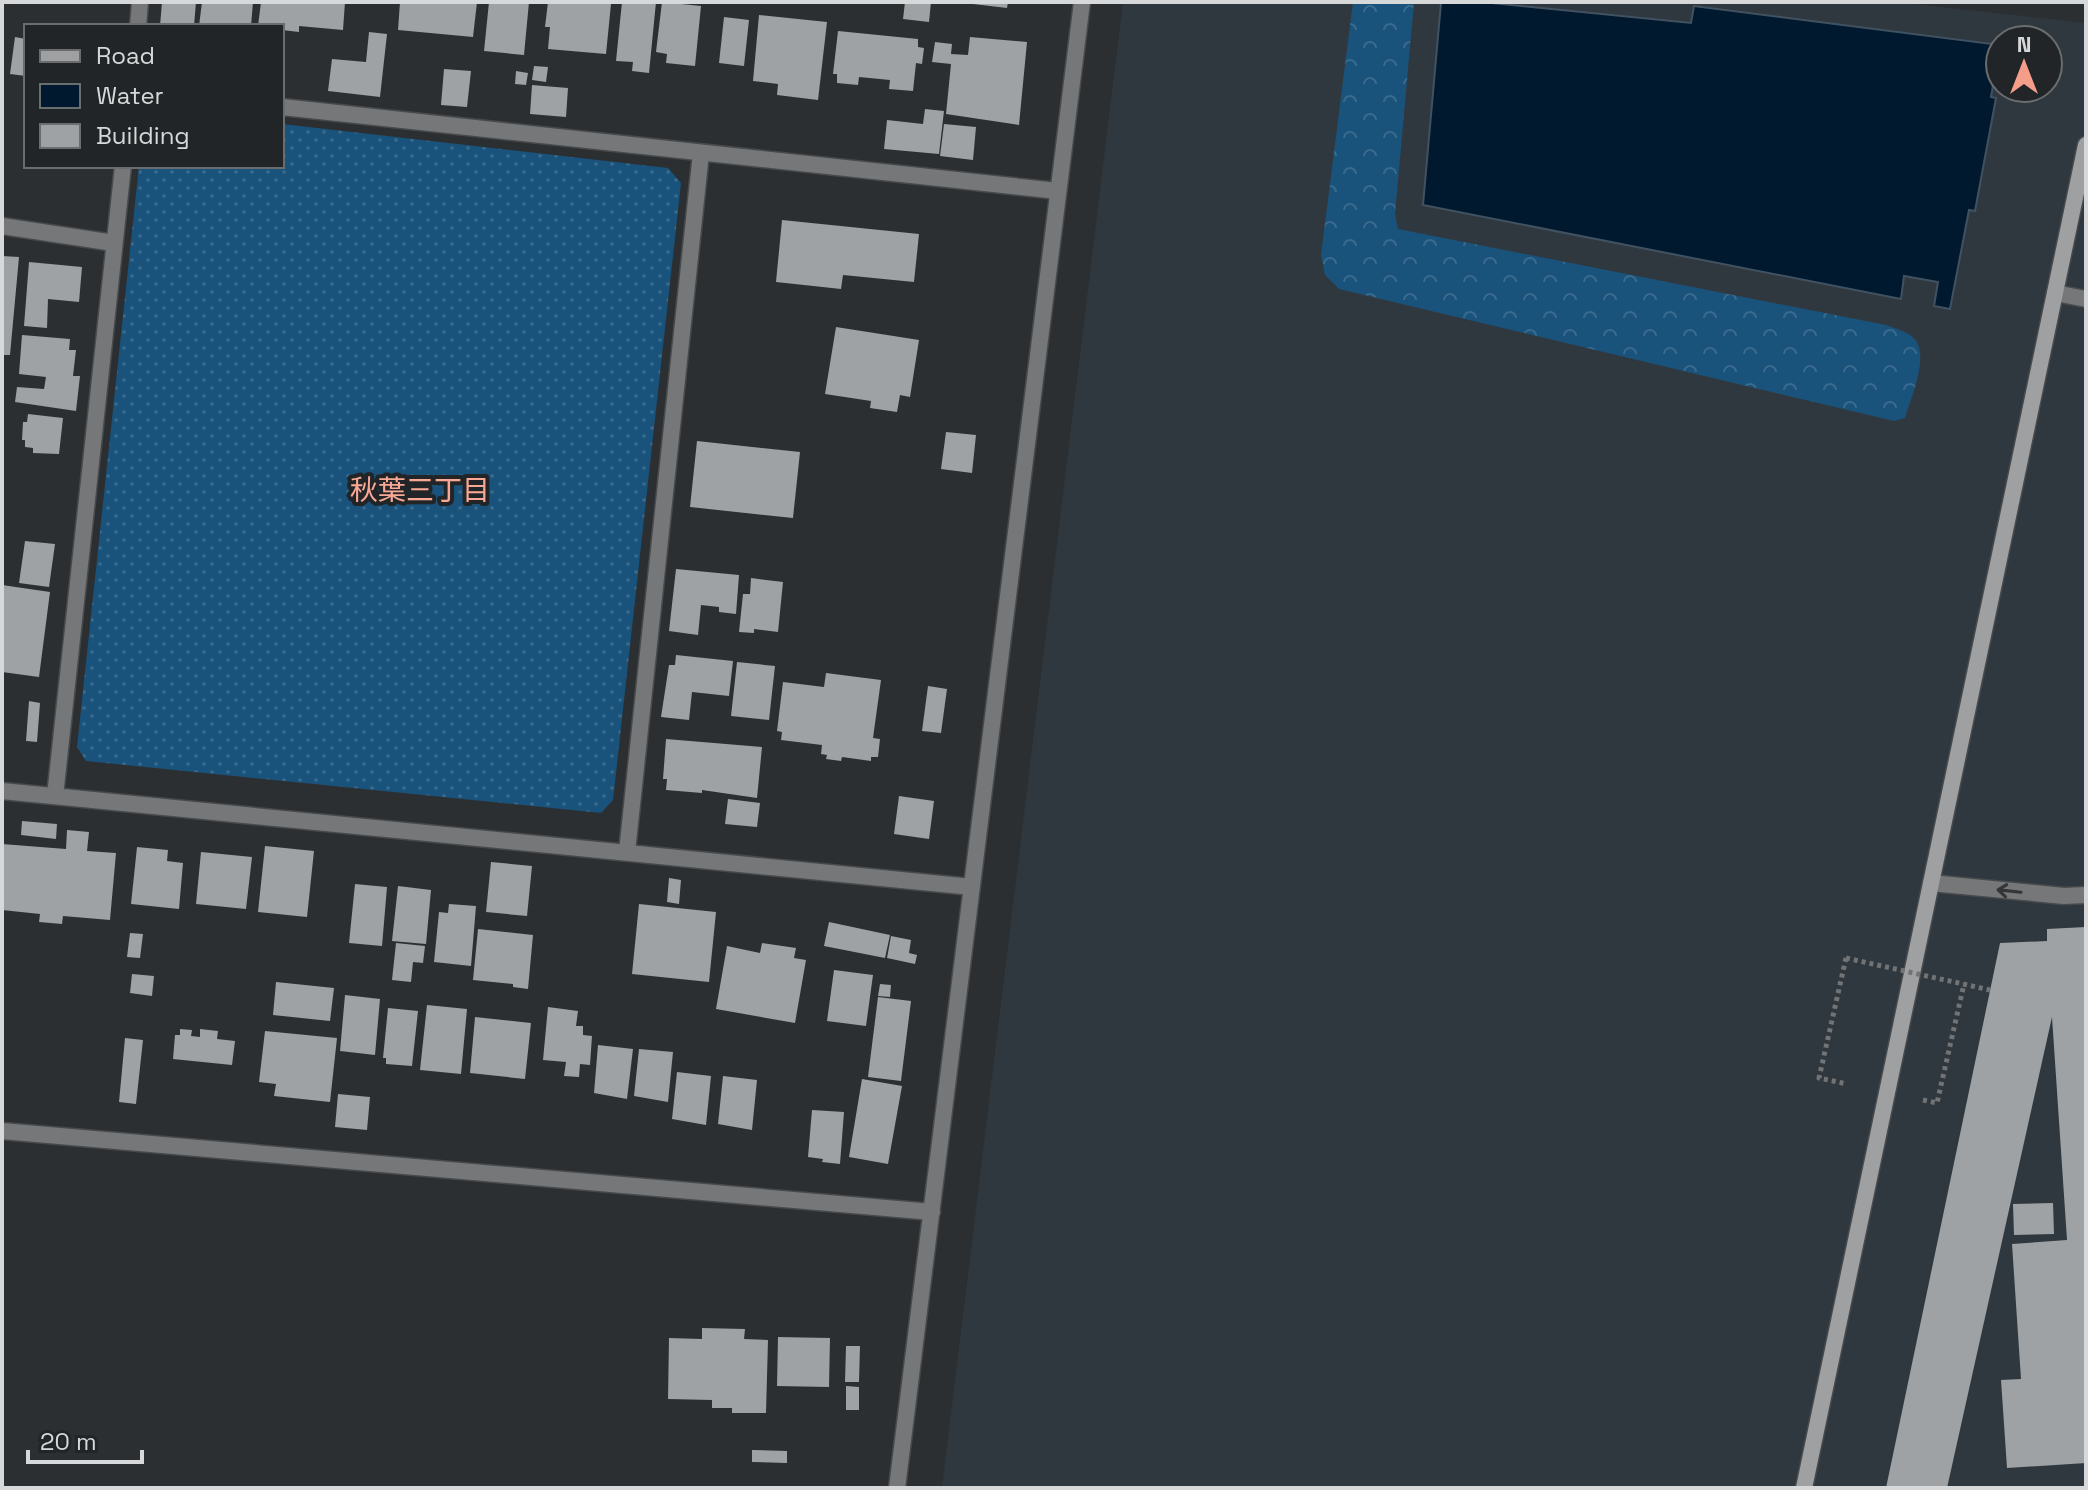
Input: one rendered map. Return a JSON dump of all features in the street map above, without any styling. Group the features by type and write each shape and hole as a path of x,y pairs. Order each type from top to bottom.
{"street":[{"path":"138,24 140,2"},
{"path":"897,1488 1082,2"},
{"path":"284,107 1058,191"},
{"path":"1804,1488 2086,145"},
{"path":"627,852 701,153"},
{"path":"55,796 123,168"},
{"path":"2,226 114,243"},
{"path":"2055,293 2086,299"},
{"path":"2,791 972,887"},
{"path":"1931,883 2064,896 2086,895"},
{"path":"2,1131 932,1212"}],"path":[{"path":"1847,1084 1819,1078 1846,958 1990,990"},
{"path":"1923,1100 1937,1103 1964,984"}],"shaded area":[{"path":"1123,2 1897,2 2086,23 2086,1488 942,1488"}],"green space":[{"path":"1353,2 1414,2 1395,214 1398,229 1901,330 1917,342 1920,351 1918,374 1905,418 1894,421 1339,289 1325,275 1321,255"},
{"path":"284,124 668,168 681,183 613,800 601,813 86,761 77,747 139,168 284,168"}],"water":[{"path":"1482,2 1691,23 1694,6 1984,43 1984,104 1995,104 1975,211 1969,210 1950,309 1934,306 1938,282 1904,276 1901,299 1423,205 1441,3"}],"building":[{"path":"162,2 196,2 194,24 160,24"},
{"path":"202,2 253,2 251,24 199,24"},
{"path":"261,2 345,2 343,30 299,26 299,32 284,30 284,24 258,24"},
{"path":"400,2 477,2 473,37 398,30"},
{"path":"489,2 529,2 524,55 484,51"},
{"path":"548,2 611,4 606,54 548,49 550,27 545,27"},
{"path":"622,2 656,2 649,73 632,71 633,62 616,61"},
{"path":"662,2 701,6 695,66 666,63 667,54 656,52"},
{"path":"905,2 931,2 929,22 903,19"},
{"path":"973,2 1008,2 1007,8"},
{"path":"759,15 827,22 818,100 777,95 778,84 753,81"},
{"path":"724,17 749,20 744,66 719,63"},
{"path":"838,31 918,39 918,47 924,48 922,64 916,63 913,91 889,89 890,80 859,77 858,85 837,83 837,74 833,74"},
{"path":"369,32 387,34 380,97 328,91 332,59 366,62"},
{"path":"15,37 24,39 24,76 10,74"},
{"path":"970,37 1027,42 1019,125 946,114 951,64 932,62 935,42 952,44 951,54 968,55"},
{"path":"534,66 548,67 546,82 532,80"},
{"path":"444,69 471,71 467,107 441,105"},
{"path":"516,71 528,73 526,85 515,84"},
{"path":"532,85 568,88 566,117 530,114"},
{"path":"925,109 944,111 939,154 884,149 887,120 923,124"},
{"path":"944,124 976,127 973,160 940,156"},
{"path":"782,220 919,234 914,282 843,275 841,289 776,282"},
{"path":"2,256 19,257 10,355 2,355"},
{"path":"29,262 82,267 79,302 48,299 47,328 24,326"},
{"path":"836,327 919,340 910,397 900,395 897,412 870,408 871,401 825,394"},
{"path":"22,335 70,339 69,350 76,350 73,376 80,376 76,411 15,402 17,387 44,389 46,377 19,374"},
{"path":"28,414 63,418 59,454 33,453 33,448 25,447 25,440 22,440 23,422 27,422"},
{"path":"946,432 976,435 972,473 941,469"},
{"path":"697,441 800,452 793,518 690,507"},
{"path":"25,541 55,544 49,587 19,583"},
{"path":"676,569 739,575 736,614 719,612 719,607 701,605 698,635 669,631"},
{"path":"751,578 783,582 778,632 754,629 754,633 739,632 743,594 750,594"},
{"path":"2,585 50,592 39,677 2,672"},
{"path":"676,655 733,661 729,696 692,692 689,720 661,717 669,665 675,665"},
{"path":"737,662 775,666 769,720 731,716"},
{"path":"826,673 881,680 873,738 880,739 878,757 871,757 871,761 842,757 841,761 826,759 827,755 821,754 822,745 781,740 782,732 777,731 783,682 824,687"},
{"path":"928,686 947,689 941,733 922,731"},
{"path":"29,701 40,703 37,742 26,741"},
{"path":"666,739 762,747 757,798 702,790 702,793 666,790 667,779 663,779"},
{"path":"899,796 934,801 929,839 894,834"},
{"path":"728,799 760,803 757,827 725,824"},
{"path":"22,821 57,824 56,839 21,835"},
{"path":"67,830 89,832 87,851 116,853 110,920 63,916 62,924 39,922 40,914 2,910 2,844 66,849"},
{"path":"265,846 314,851 307,917 258,912"},
{"path":"137,847 168,850 167,861 183,863 179,909 131,904"},
{"path":"201,852 252,857 246,909 196,904"},
{"path":"491,862 532,866 527,916 486,912"},
{"path":"669,878 681,880 679,904 667,902"},
{"path":"355,884 387,887 382,946 349,943"},
{"path":"398,886 431,890 426,944 392,941"},
{"path":"449,904 476,906 471,966 434,962 439,912 448,913"},
{"path":"639,904 716,912 709,982 632,974"},
{"path":"829,922 890,935 885,958 824,946"},
{"path":"2086,927 2086,1463 2007,1468 2001,1380 2021,1379 2012,1244 2067,1240 2052,1017 1947,1488 1886,1488 2000,943 2047,941 2047,929"},
{"path":"478,929 533,935 528,989 513,987 513,984 473,980"},
{"path":"130,933 143,934 140,958 127,957"},
{"path":"891,936 911,940 909,953 917,955 915,964 887,958"},
{"path":"396,943 425,946 423,963 413,962 411,982 392,980"},
{"path":"762,943 796,948 794,958 806,960 795,1023 716,1009 727,946 760,953"},
{"path":"834,970 873,975 866,1026 827,1021"},
{"path":"132,974 154,976 152,996 130,993"},
{"path":"276,982 334,988 330,1021 273,1015"},
{"path":"880,984 891,985 890,997 878,996"},
{"path":"345,995 380,999 375,1055 340,1051"},
{"path":"878,997 911,1001 901,1081 868,1077"},
{"path":"427,1005 467,1009 461,1074 420,1070"},
{"path":"548,1007 578,1011 576,1026 583,1026 583,1035 592,1036 590,1065 580,1064 579,1077 564,1076 566,1062 543,1060"},
{"path":"388,1008 418,1011 412,1066 386,1064 386,1058 383,1058"},
{"path":"475,1017 531,1023 525,1079 470,1073"},
{"path":"180,1029 192,1030 191,1036 200,1037 200,1029 218,1031 217,1039 235,1041 232,1065 173,1059 175,1035 180,1035"},
{"path":"265,1031 337,1038 330,1102 274,1096 276,1084 259,1082"},
{"path":"125,1038 143,1040 136,1104 119,1102"},
{"path":"598,1045 633,1049 627,1099 594,1093"},
{"path":"639,1049 673,1052 668,1102 634,1096"},
{"path":"677,1072 711,1076 706,1125 672,1119"},
{"path":"723,1076 757,1080 752,1130 718,1124"},
{"path":"862,1079 902,1086 888,1164 849,1157"},
{"path":"338,1094 370,1097 367,1130 335,1127"},
{"path":"812,1110 844,1112 840,1164 808,1157"},
{"path":"2053,1203 2054,1234 2014,1235 2013,1204"},
{"path":"702,1328 745,1329 744,1339 768,1340 766,1413 732,1413 732,1408 712,1408 712,1400 668,1399 669,1338 702,1339"},
{"path":"778,1337 830,1338 829,1387 777,1386"},
{"path":"846,1346 860,1346 859,1382 845,1382"},
{"path":"846,1386 859,1387 859,1410 846,1410"},
{"path":"752,1450 787,1451 787,1463 752,1462"}],"district":[{"name":"秋葉三丁目","path":"420,490"}]}
